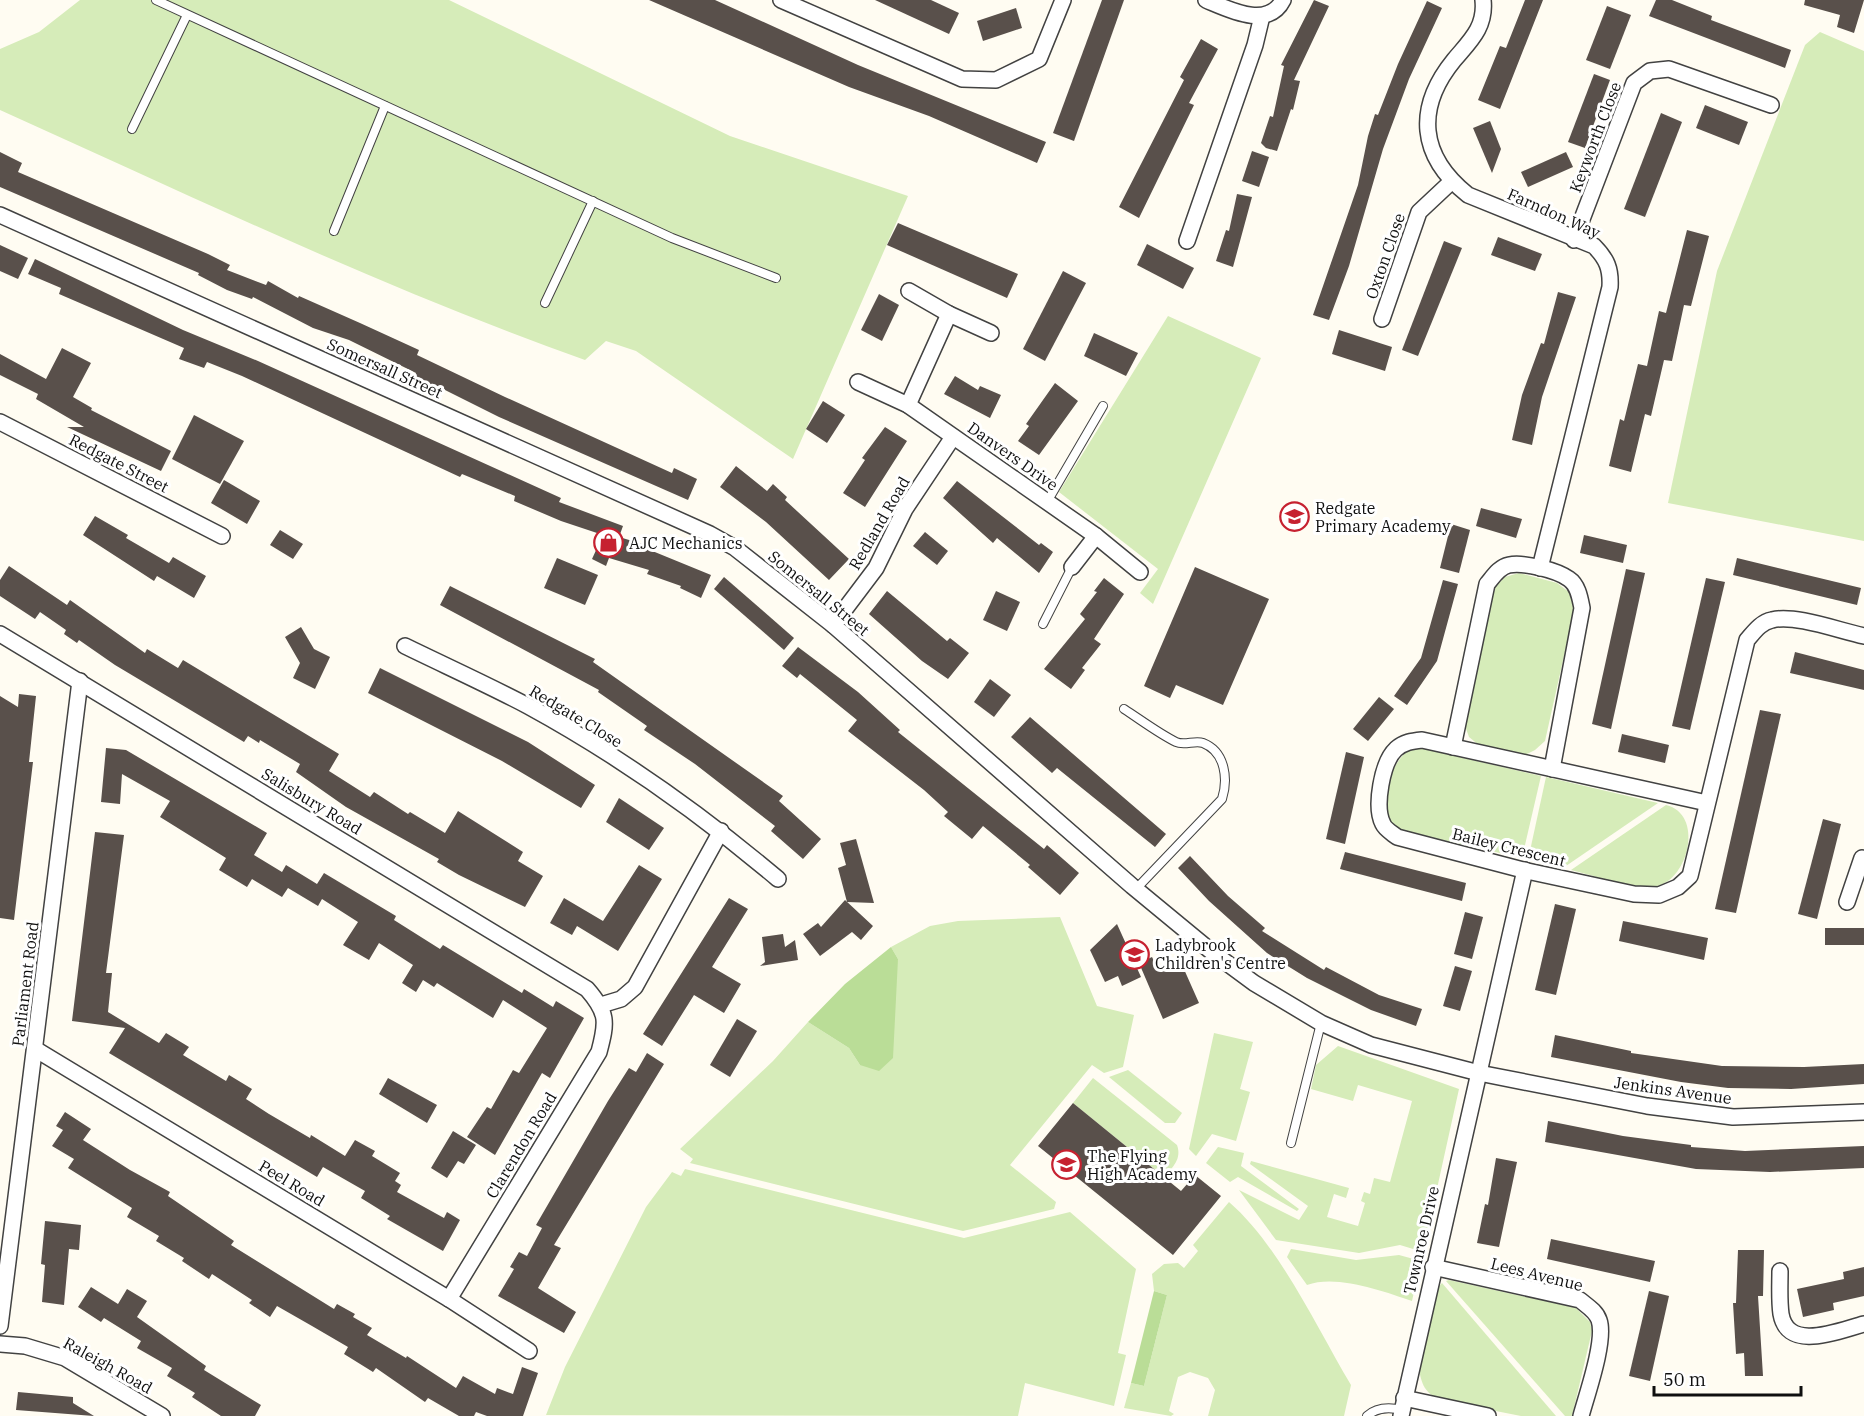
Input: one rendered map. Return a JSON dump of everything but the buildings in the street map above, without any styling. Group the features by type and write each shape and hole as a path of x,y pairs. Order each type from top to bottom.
{"street":[{"path":"781,0 962,79 996,80 1039,59 1063,0"},
{"path":"1206,0 1242,14 1262,16 1281,5 1283,0"},
{"name":"Farndon Way","path":"1483,0 1480,27 1474,39 1455,59 1438,83 1428,106 1427,133 1434,157 1451,182 1468,195 1574,240 1594,246 1604,256 1611,272 1610,288 1540,568"},
{"path":"1187,241 1256,45 1262,16"},
{"name":"Keyworth Close","path":"1574,240 1634,83 1650,71 1669,69 1771,105"},
{"name":"Oxton Close","path":"1382,319 1419,212 1451,182"},
{"name":"Somersall Street","path":"0,215 710,534 735,548 833,625 1136,889 1254,983 1321,1023 1371,1045 1479,1073"},
{"path":"909,291 949,314 991,333"},
{"path":"908,405 949,314"},
{"name":"Danvers Drive","path":"858,382 908,405 1095,536 1140,572"},
{"name":"Redgate Street","path":"0,422 222,536"},
{"name":"Redland Road","path":"833,625 876,568 905,509 953,437"},
{"path":"1072,567 1095,536"},
{"path":"1453,747 1487,584 1496,573 1509,565 1540,568 1570,579 1579,592 1582,608 1552,769"},
{"name":"Bailey Crescent","path":"1707,803 1453,747 1409,741 1396,749 1387,761 1377,807 1383,826 1397,837 1525,870 1634,894 1659,895 1678,887 1690,876 1747,640 1760,626 1772,620 1791,620 1864,636"},
{"name":"Salisbury Road","path":"0,634 587,989 601,1005"},
{"name":"Redgate Close","path":"405,646 528,707 624,765 721,831 778,879"},
{"name":"Parliament Road","path":"0,1326 80,681"},
{"path":"601,1005 621,999 635,987 721,831"},
{"path":"1847,902 1859,881 1862,858"},
{"name":"Townroe Drive","path":"1402,1408 1525,870"},
{"name":"Clarendon Road","path":"449,1299 599,1052 606,1026 601,1005"},
{"name":"Peel Road","path":"35,1049 449,1299 529,1351"},
{"name":"Jenkins Avenue","path":"1479,1073 1647,1106 1733,1117 1864,1112"},
{"name":"Lees Avenue","path":"1433,1267 1580,1300 1591,1308 1599,1320 1601,1334 1581,1416"},
{"path":"1780,1271 1781,1314 1788,1329 1795,1334 1809,1337 1864,1324"},
{"name":"Raleigh Road","path":"0,1344 25,1346 65,1358 162,1416"},
{"path":"1402,1408 1488,1416"}],"lane":[{"path":"156,0 672,238 776,278"},
{"path":"132,129 187,15"},
{"path":"333,231 386,106"},
{"path":"545,303 592,201"},
{"path":"1047,502 1103,406"},
{"path":"1043,624 1072,567"},
{"path":"1124,709 1178,743 1202,743 1215,750 1224,767 1227,784 1222,799 1136,889"},
{"path":"1291,1143 1321,1023"},
{"path":"1367,1416 1372,1412 1389,1407 1402,1408"}],"green space":[{"path":"80,0 449,0 730,136 908,196 793,459 636,351 606,341 585,360 510,332 363,273 0,110 0,49 39,32"},
{"path":"1820,32 1864,51 1864,541 1668,503 1717,271 1805,45"},
{"path":"1168,316 1261,358 1153,604 1140,593 1158,569 1059,492"},
{"path":"1519,573 1557,583 1569,592 1574,611 1545,741 1535,750 1523,756 1480,746 1469,737 1464,723 1495,587 1505,577"},
{"path":"1411,748 1420,748 1541,776 1522,858 1398,830 1387,811 1387,788 1396,765"},
{"path":"1546,777 1658,803 1563,868 1528,860"},
{"path":"1666,805 1678,811 1685,820 1688,833 1688,846 1684,860 1668,881 1657,886 1638,886 1571,870"},
{"path":"1060,917 1097,1006 1134,1015 1123,1067 1104,1073 1092,1065 1010,1165 1056,1202 1054,1209 963,1231 690,1163 693,1159 680,1149 773,1061 808,1022 849,1048 860,1065 898,959 891,947 930,926 958,921"},
{"path":"891,947 898,959 893,1058 879,1071 860,1065 849,1048 808,1022 845,984"},
{"path":"1214,1033 1253,1042 1240,1089 1250,1092 1236,1141 1212,1134 1196,1156 1189,1149"},
{"path":"1338,1046 1459,1089 1423,1252 1400,1245 1359,1253 1276,1240 1239,1190 1299,1220 1308,1206 1250,1164 1251,1161 1349,1188 1346,1198 1334,1194 1327,1217 1358,1226 1365,1203 1361,1201 1364,1192 1370,1194 1374,1178 1390,1182 1412,1101 1358,1085 1353,1101 1311,1089 1316,1065"},
{"path":"1128,1070 1182,1113 1175,1123 1165,1123 1109,1077"},
{"path":"1093,1078 1177,1145 1177,1159 1164,1177 1073,1103"},
{"path":"1218,1147 1244,1153 1241,1166 1299,1209 1297,1211 1238,1177 1230,1182 1206,1163"},
{"path":"685,1169 964,1238 1070,1212 1136,1269 1118,1353 1126,1355 1114,1406 1025,1383 1018,1416 546,1415 565,1367 646,1207 672,1172 681,1176"},
{"path":"1229,1202 1247,1220 1281,1264 1351,1385 1344,1416 1208,1416 1215,1390 1208,1378 1190,1372 1178,1377 1169,1411 1174,1414 1171,1416 1124,1408 1131,1383 1144,1386 1167,1295 1154,1291 1152,1274 1164,1264 1178,1263 1184,1268 1198,1251 1193,1245"},
{"path":"1291,1249 1356,1260 1399,1255 1421,1261 1412,1301 1360,1285 1332,1281 1307,1285 1287,1257"},
{"path":"1446,1281 1576,1308 1590,1322 1592,1331 1572,1416 1565,1416"},
{"path":"1442,1283 1556,1416 1521,1416 1440,1400 1427,1391 1419,1368 1435,1291"},
{"path":"1154,1291 1167,1295 1144,1386 1131,1383"}],"place":[{"name":"Redgate Primary Academy","path":"1294,517"},
{"name":"AJC Mechanics","path":"608,543"},
{"name":"Ladybrook Children's Centre","path":"1134,954"},
{"name":"The Flying High Academy","path":"1066,1165"}]}
